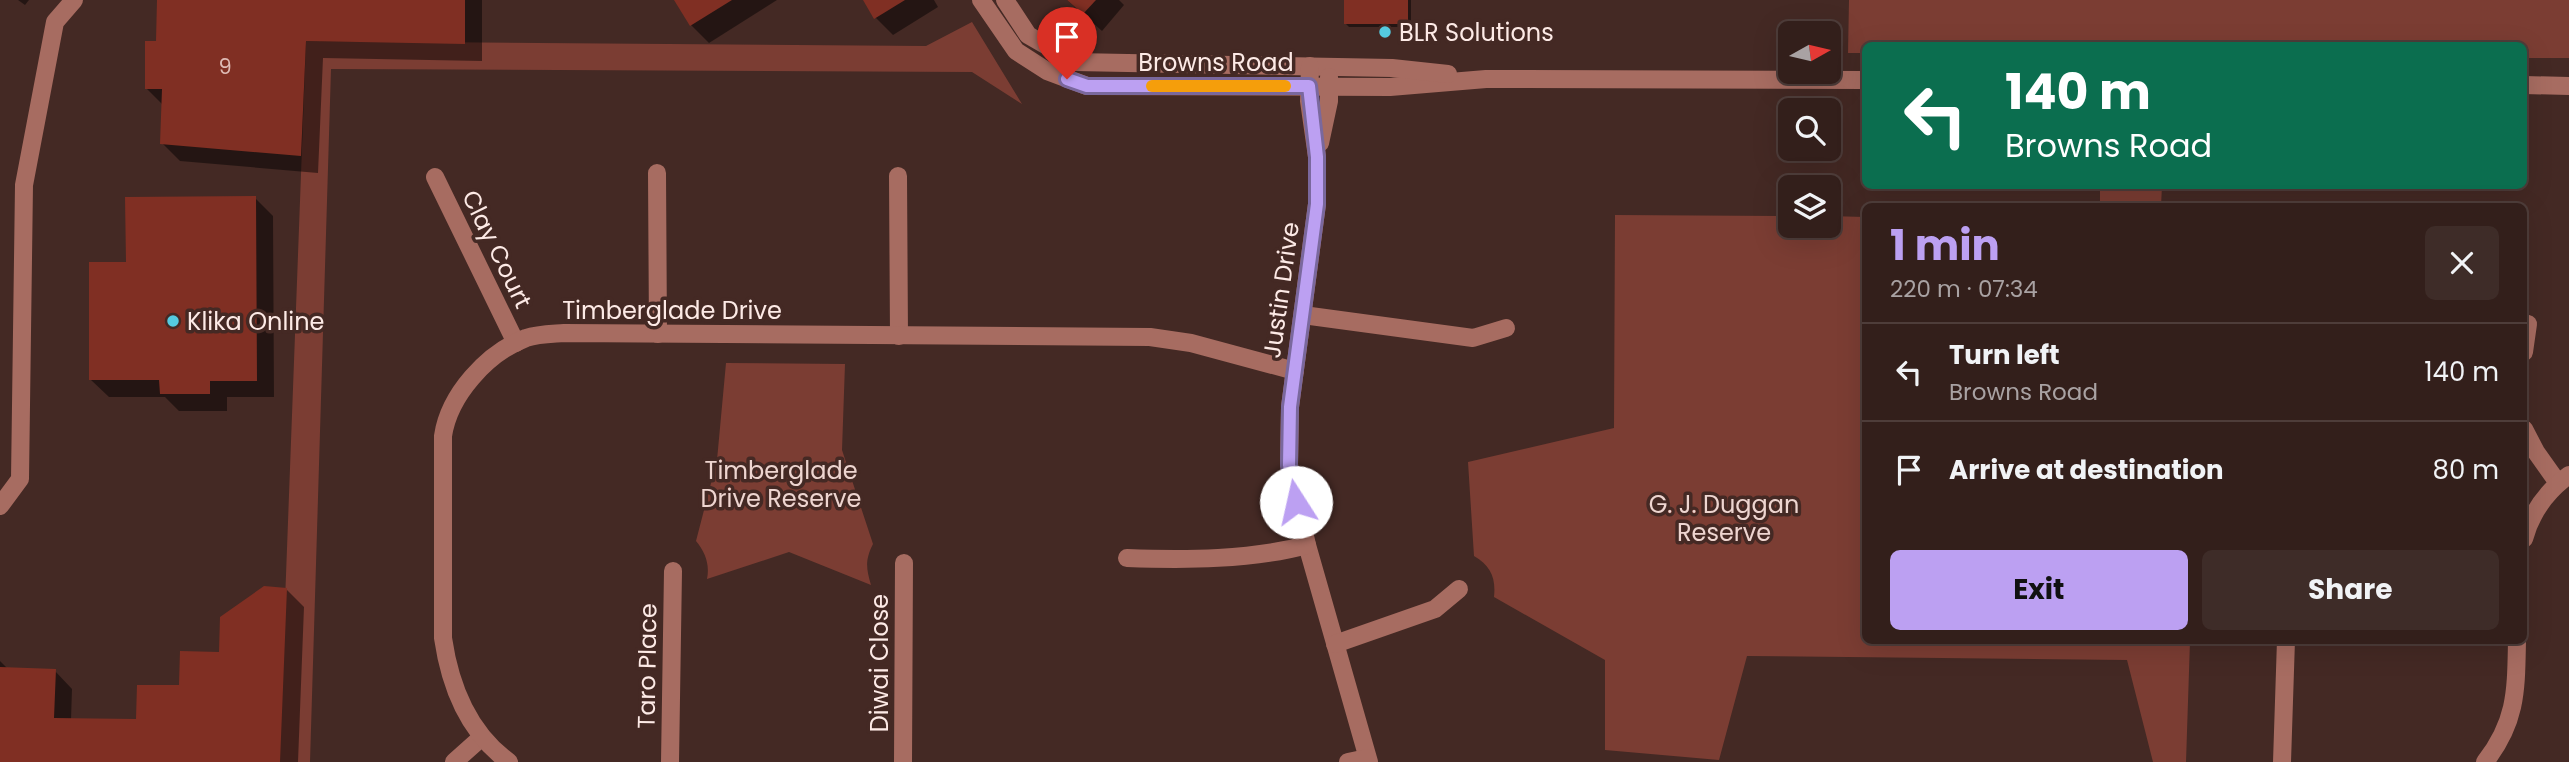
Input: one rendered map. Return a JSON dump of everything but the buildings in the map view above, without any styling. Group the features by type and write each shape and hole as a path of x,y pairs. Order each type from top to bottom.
{"street":[{"path":"0,506 20,479 24,185 55,22 74,0"},
{"name":"Browns Road","path":"981,0 1016,51 1046,71 1087,86 1390,87 1486,79 1862,80"},
{"name":"Browns Road","path":"1005,0 1028,35 1075,62 1392,68 1486,79"},
{"name":"Justin Drive","path":"1310,66 1309,86 1317,157 1317,204 1290,407 1289,465 1307,545 1368,760"},
{"path":"1317,157 1329,101 1329,66"},
{"path":"2527,85 2569,86"},
{"path":"657,173 658,334"},
{"path":"898,176 899,336"},
{"name":"Clay Court","path":"435,177 516,343"},
{"path":"1303,315 1473,338 1506,328"},
{"path":"2527,331 2528,324"},
{"name":"Timberglade Drive","path":"509,762 482,737 456,691 446,659 443,638 443,436 450,410 466,386 481,369 516,343 538,335 564,333 1168,339 1295,371"},
{"path":"2527,435 2536,452 2564,479 2534,513 2527,531"},
{"path":"1127,558 1160,559 1270,553 1307,545"},
{"name":"Diwai Close","path":"903,762 904,563"},
{"name":"Taro Place","path":"670,762 673,571"},
{"path":"1335,644 1435,609 1459,589"},
{"path":"2282,762 2286,644"},
{"path":"2485,762 2505,733 2512,713 2515,701 2517,644"},
{"path":"454,762 482,737"},
{"path":"1348,762 1368,760"}],"green space":[{"path":"1849,0 2569,0 2569,58 2527,58 2527,42 1862,42 1862,53 1848,53"},
{"path":"972,22 1022,104 972,72 331,69 310,762 279,762 306,41 926,46"},
{"path":"2100,189 2162,189 2161,203 2100,203"},
{"name":"G. J. Duggan Reserve","path":"1615,215 1778,216 1778,238 1841,238 1841,216 1862,217 1862,644 2190,644 2186,762 2153,762 2127,660 1747,656 1719,760 1605,750 1605,660 1494,597 1491,573 1485,564 1474,556 1468,462 1614,428"},
{"name":"Timberglade Drive Reserve","path":"726,363 845,364 842,450 873,544 867,564 871,585 789,552 707,579 706,558 696,541 717,460"}],"slow traffic":[{"path":"1152,86 1285,86"}],"place":[{"name":"BLR Solutions","path":"1385,32"},
{"name":"Klika Online","path":"173,321"}],"route":[{"path":"1067,79 1087,86 1309,86 1317,157 1317,204 1290,407 1289,465 1296,502"}]}
